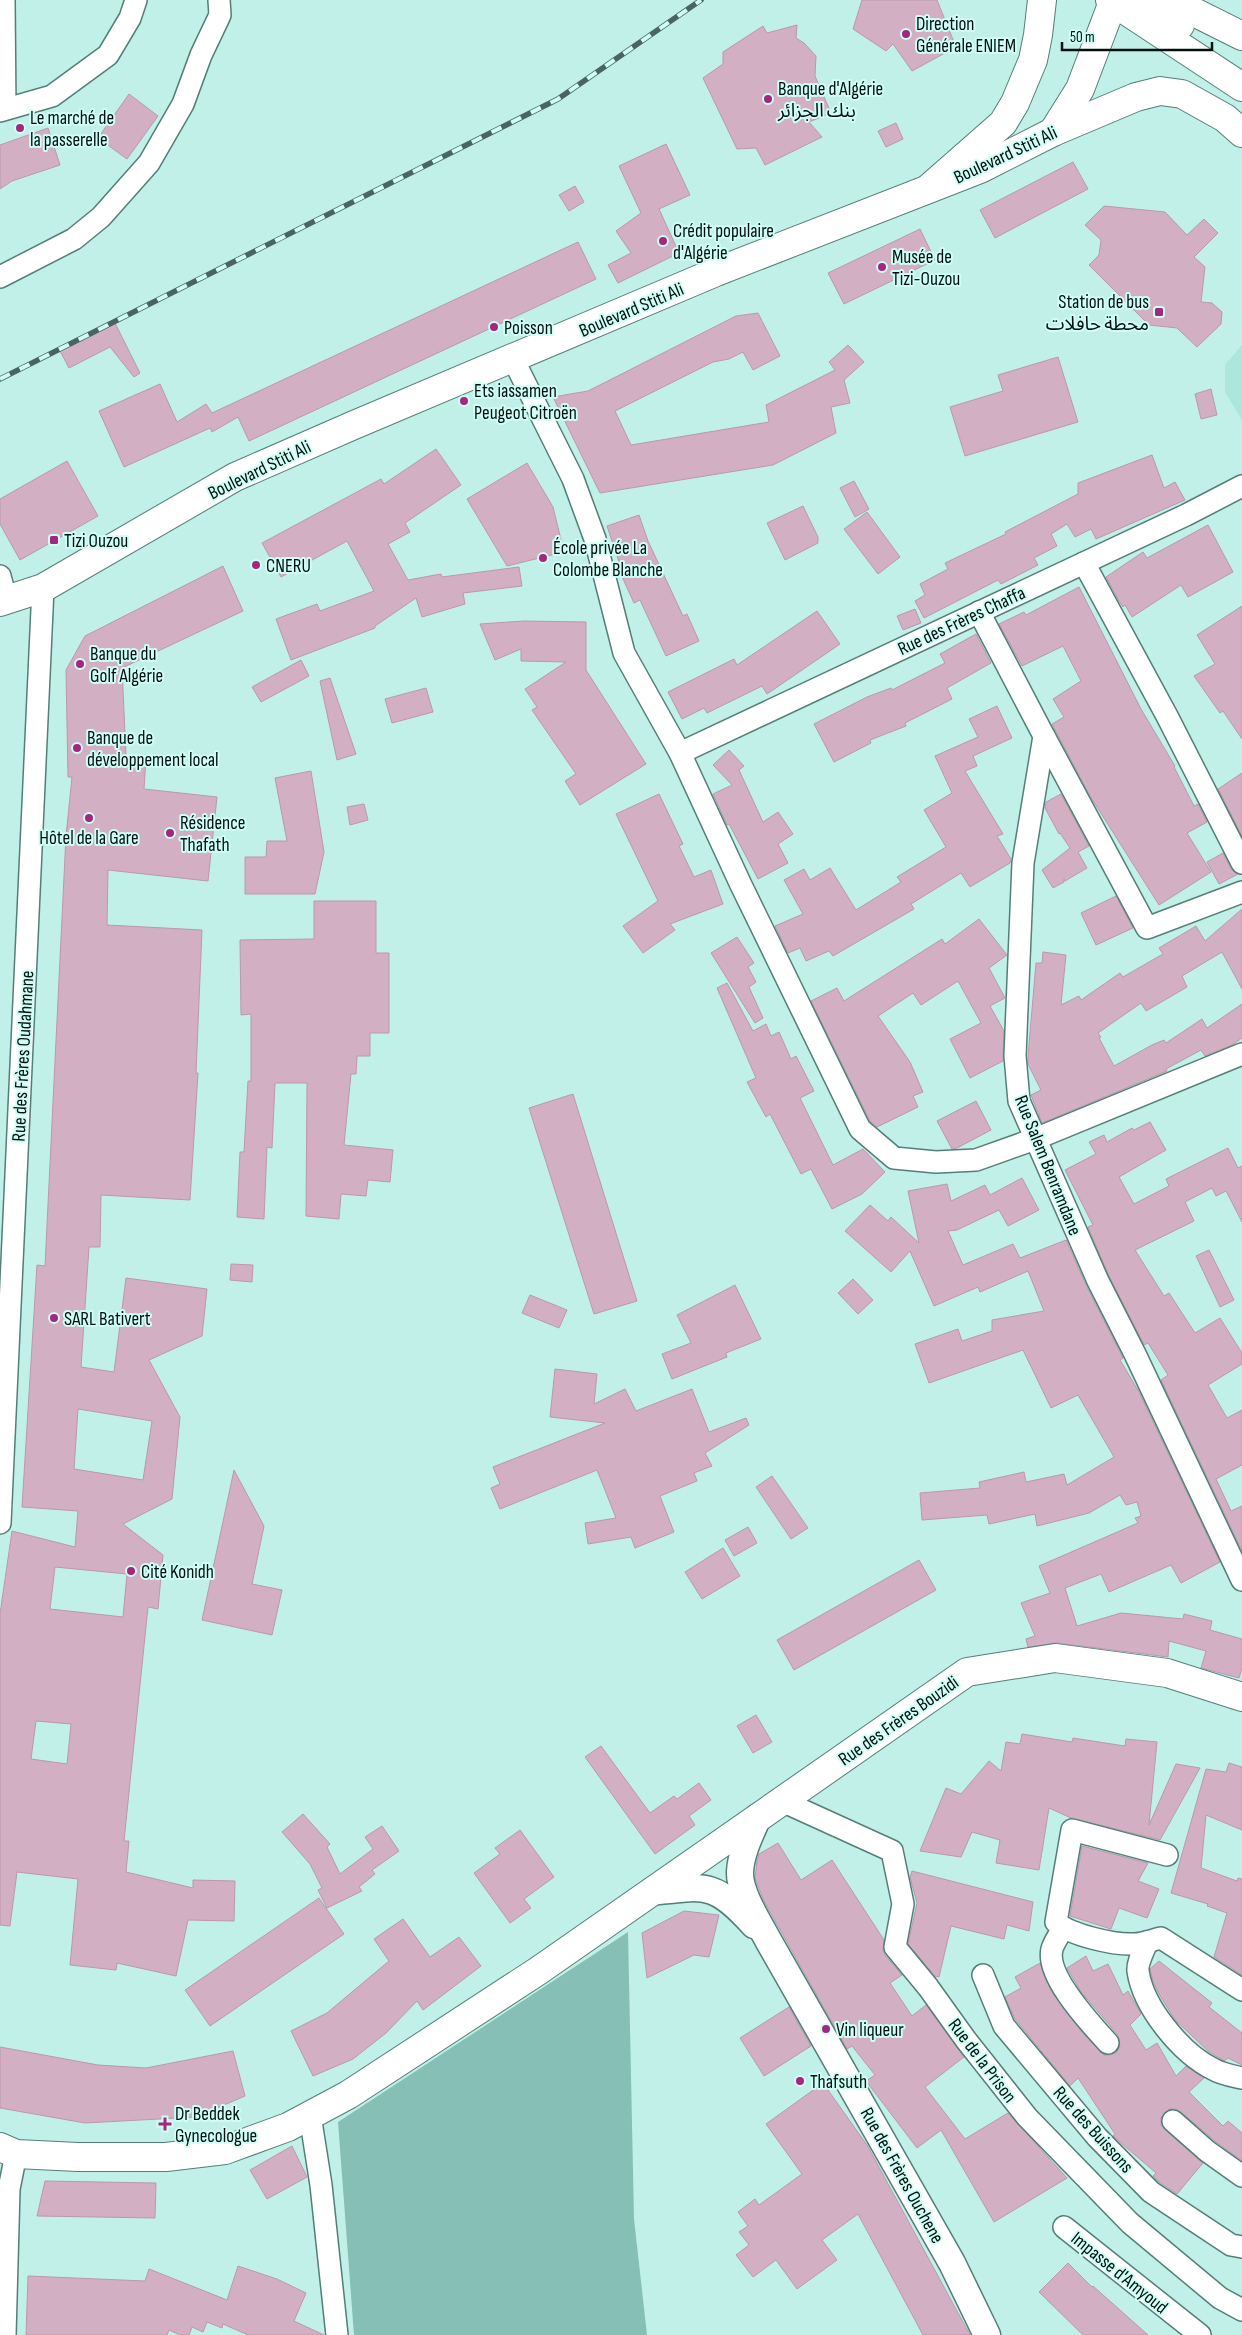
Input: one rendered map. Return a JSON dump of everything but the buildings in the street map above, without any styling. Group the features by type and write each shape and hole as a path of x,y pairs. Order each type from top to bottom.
{"main road":[{"path":"929,188 1003,123 1015,103 1033,60 1042,0"},
{"path":"1146,0 1156,10 1242,65"},
{"path":"1170,0 1242,36"},
{"path":"1112,1 1195,35"},
{"path":"1112,1 1242,86"},
{"path":"1053,132 1080,89 1112,1"},
{"name":"Boulevard Stiti Ali","path":"2,592 43,588 235,477 716,272 980,169 1053,132 1136,96 1160,91 1182,94 1225,118 1242,133"},
{"name":"Rue des Frères Bouzidi","path":"8,2150 78,2157 166,2157 225,2150 288,2127 348,2095 496,1998 967,1672 1055,1658 1167,1672 1242,1697"}],"street":[{"path":"4,0 2,110 52,96 108,55 130,18 136,0"},
{"path":"0,277 74,239 101,217 149,162 183,104 200,55 220,15 219,0"},
{"path":"513,359 573,479 595,539 624,653 680,753 741,885 860,1129 894,1158 936,1162 976,1160 1035,1139 1242,1054"},
{"name":"Rue des Frères Chaffa","path":"680,753 1242,486"},
{"path":"1084,562 1167,716 1242,863"},
{"name":"Rue des Frères Oudahmane","path":"0,1523 43,588"},
{"path":"980,612 1147,928 1242,892"},
{"name":"Rue Salem Benramdane","path":"1044,736 1023,863 1014,1056 1018,1101 1098,1281 1242,1580"},
{"name":"Rue des Frères Ouchene","path":"770,1809 742,1857 740,1874 747,1898 768,1940 952,2263 987,2335"},
{"name":"Rue de la Prison","path":"770,1809 892,1851 903,1904 895,1947 928,1986 966,2040 1027,2117 1130,2223 1220,2298 1242,2310"},
{"path":"1166,1855 1072,1830 1056,1922 1063,1928 1089,1938 1133,1944 1161,1938 1242,1990"},
{"name":"Rue des Frères Ouchene","path":"650,1892 690,1887 708,1888 733,1902 768,1940"},
{"path":"1063,1928 1052,1948 1051,1957 1063,1989 1108,2043"},
{"path":"1147,1942 1138,1969 1145,1994 1165,2026 1181,2047 1213,2070 1242,2078"},
{"name":"Rue des Buissons","path":"983,1975 1004,2026 1097,2136 1151,2192 1231,2245 1242,2247"},
{"path":"310,2115 321,2185 337,2335"},
{"path":"1173,2121 1207,2151 1242,2176"},
{"path":"5,2335 5,2193 8,2150"},
{"name":"Impasse d'Amyoud","path":"1064,2227 1200,2335"}],"shaded area":[{"path":"1242,345 1242,420 1225,392 1225,365"},
{"path":"628,1932 634,2219 647,2335 354,2335 338,2122"}],"railway":[{"path":"0,379 558,99 701,0"}],"place":[{"name":"Direction Générale ENIEM","path":"906,34"},
{"name":"Banque d'Algérie بنك الجزائر","path":"768,99"},
{"name":"Le marché de la passerelle","path":"20,128"},
{"name":"Crédit populaire d'Algérie","path":"663,241"},
{"name":"Musée de Tizi-Ouzou","path":"882,267"},
{"name":"Station de bus محطة حافلات","path":"1159,312"},
{"name":"Poisson","path":"494,327"},
{"name":"Ets iassamen Peugeot Citroën","path":"464,401"},
{"name":"Tizi Ouzou","path":"54,540"},
{"name":"École privée La Colombe Blanche","path":"543,558"},
{"name":"CNERU","path":"256,565"},
{"name":"Banque du Golf Algérie","path":"80,664"},
{"name":"Banque de développement local","path":"77,748"},
{"name":"Hôtel de la Gare","path":"89,818"},
{"name":"Résidence Thafath","path":"170,833"},
{"name":"SARL Bativert","path":"54,1318"},
{"name":"Cité Konidh","path":"131,1571"},
{"name":"Vin liqueur","path":"826,2029"},
{"name":"Thafsuth","path":"800,2081"},
{"name":"Dr Beddek Gynecologue","path":"165,2124"}]}
